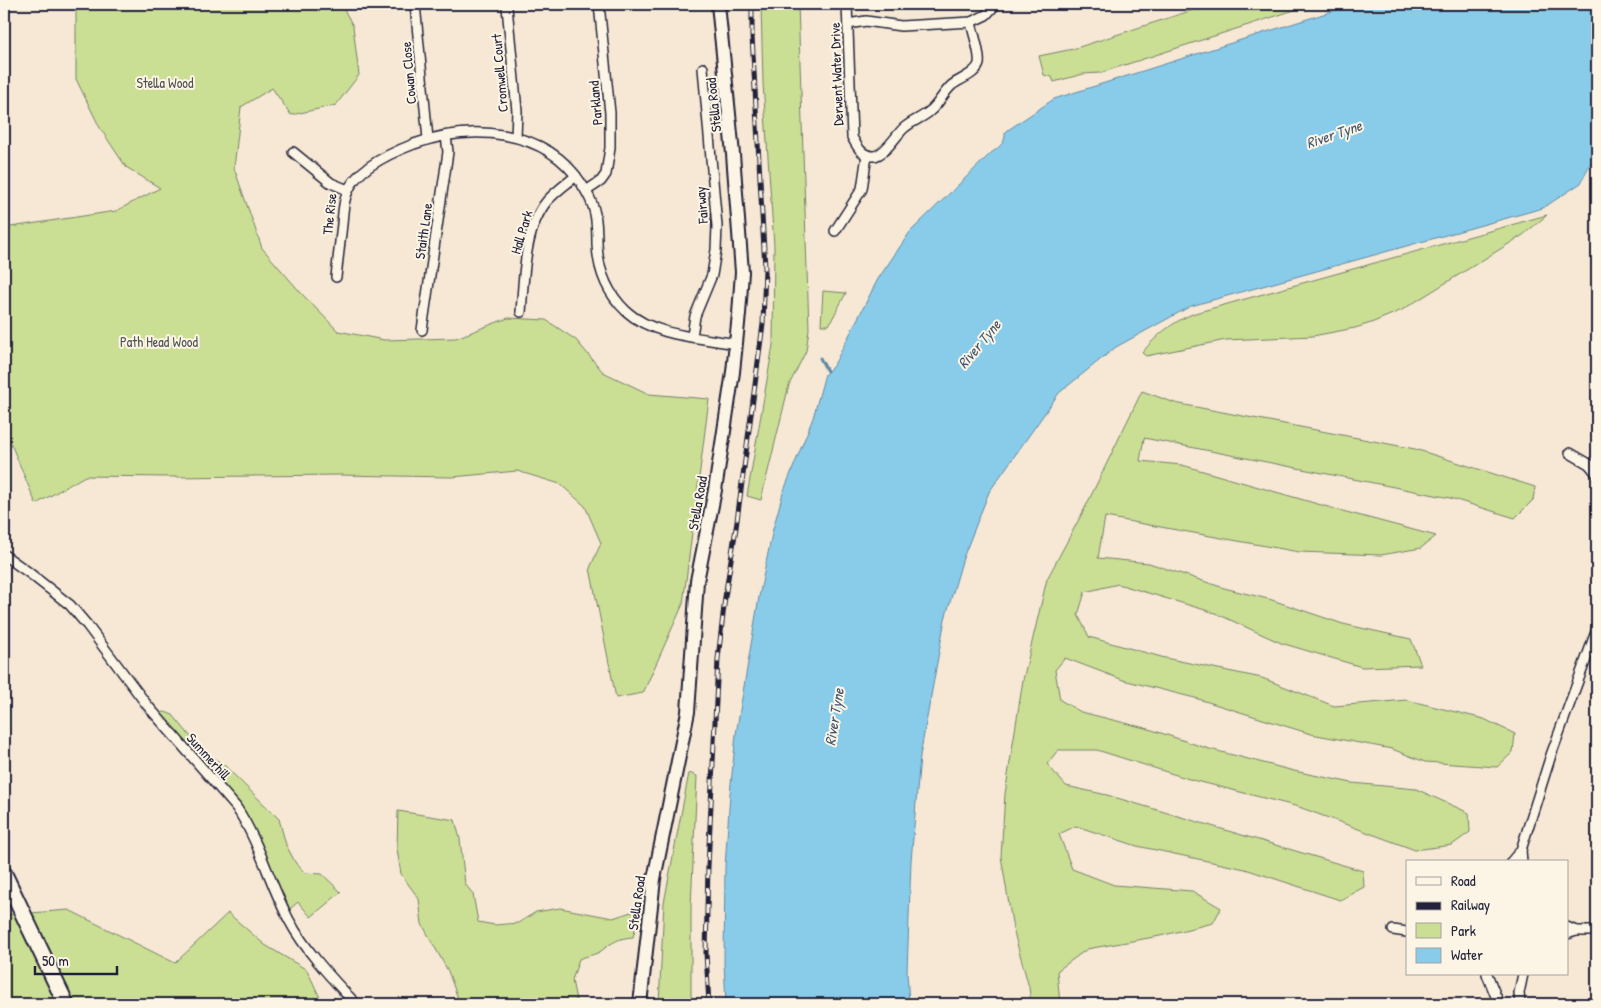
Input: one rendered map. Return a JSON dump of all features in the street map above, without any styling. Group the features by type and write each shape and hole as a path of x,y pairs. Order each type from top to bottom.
{"main road":[{"name":"Stella Road","path":"640,1004 654,879 688,712 698,581 717,481 736,344 742,272 733,154 718,4"},
{"path":"4,874 66,1004"}],"street":[{"name":"Cowan Close","path":"415,4 428,140"},
{"name":"Parkland","path":"586,190 601,181 606,174 610,155 610,113 599,4"},
{"name":"Derwent Water Drive","path":"847,4 852,138 860,151 867,155"},
{"path":"848,24 866,21 901,26 971,22 986,15 996,4"},
{"name":"Cromwell Court","path":"507,7 517,111 516,137"},
{"path":"835,231 862,189 867,155 874,156 880,154 904,128 928,113 953,84 974,71 978,64 979,56 971,22"},
{"name":"Fairway","path":"692,336 695,316 712,275 717,226 703,68"},
{"path":"348,190 354,181 370,167 404,148 428,140 470,133 516,137 539,146 564,162 586,190 595,214 600,270 608,290 616,301 636,320 666,332 736,344"},
{"name":"Staith Lane","path":"422,330 448,152 446,136"},
{"name":"The Rise","path":"293,152 331,183 348,190 344,203 336,277"},
{"name":"Hall Park","path":"521,312 527,251 540,212 557,190 576,176"},
{"path":"1570,453 1593,465 1597,474"},
{"name":"Summerhill","path":"4,555 70,605 147,705 236,806 249,830 290,922 310,950 356,1004"},
{"path":"1522,860 1521,850 1550,755 1597,629"},
{"path":"1513,860 1521,850"},
{"path":"1393,930 1406,932"},
{"path":"1570,930 1597,931"},
{"path":"1488,976 1499,1004"},
{"path":"1520,1004 1519,994 1522,976"}],"green space":[{"name":"Path Head Wood","path":"76,4 341,4 353,26 359,75 336,105 291,115 272,88 241,107 234,168 262,248 302,294 338,331 384,340 456,338 508,318 546,320 576,340 603,372 649,394 709,399 683,604 643,693 616,698 590,568 601,543 585,506 560,484 517,471 452,477 338,475 85,476 36,504 4,427 4,228 116,211 160,188 126,167 100,128 76,79"},
{"path":"761,4 798,4 809,329 806,351 789,385 761,500 747,496 773,345 774,246 763,83"},
{"path":"1204,4 1313,4 1100,73 1083,74 1054,82 1052,77 1044,75 1039,56 1073,49 1205,6"},
{"path":"1547,215 1523,235 1402,310 1371,323 1313,336 1226,340 1146,356 1142,353 1166,329 1195,313"},
{"path":"823,291 846,293 829,325 821,325"},
{"path":"1142,391 1175,403 1415,449 1535,487 1533,500 1515,518 1450,498 1144,438 1140,461 1182,465 1436,536 1421,548 1381,555 1299,552 1105,517 1098,558 1149,563 1224,588 1272,600 1343,624 1411,639 1421,665 1362,667 1281,643 1215,613 1118,584 1085,592 1078,615 1089,637 1165,658 1262,678 1334,706 1407,700 1484,719 1515,734 1513,752 1497,767 1425,762 1392,749 1311,734 1195,698 1123,680 1065,658 1055,670 1060,700 1081,712 1149,729 1206,748 1294,771 1352,783 1416,789 1469,813 1470,832 1452,845 1415,850 1299,807 1189,779 1097,750 1058,750 1047,764 1066,786 1107,795 1363,871 1364,887 1340,900 1245,869 1137,846 1076,826 1059,834 1072,869 1114,885 1192,891 1221,908 1213,923 1160,936 1087,949 1057,971 1060,1004 1031,1004 1029,987 1013,929 1001,856 1005,794 1023,680 1047,579 1085,508"},
{"path":"165,712 173,715 204,753 223,764 279,819 286,845 295,862 305,873 322,874 341,892 311,917 298,902 290,909 246,813 239,802 213,776 160,713"},
{"path":"689,773 697,776 691,906 691,1004 659,1004 664,903"},
{"path":"398,811 455,820 460,839 465,884 473,894 478,922 495,925 518,923 536,912 560,908 613,918 631,912 639,915 633,937 619,939 599,952 579,959 572,980 576,1000 581,1004 460,1004 448,971 422,924 419,899 401,874 397,849"},
{"path":"69,910 175,963 228,913 265,945 307,970 323,1004 4,1004 4,913 5,915"}],"water":[{"name":"River Tyne","path":"1355,4 1597,4 1597,151 1581,183 1543,208 1191,306 1116,347 1059,393 989,492 963,558 945,619 920,756 911,861 907,972 909,1004 726,1004 724,963 725,867 730,794 736,734 759,597 773,529 783,493 813,418 825,374 834,365 878,279 910,232 1001,145 1005,133 1054,99"}],"waterway":[{"path":"820,358 827,371"}],"railway":[{"path":"709,1004 706,953 708,867 718,659 763,324 765,268 752,36 752,4"}],"park label":[{"name":"Stella Wood","path":"165,82"}]}
